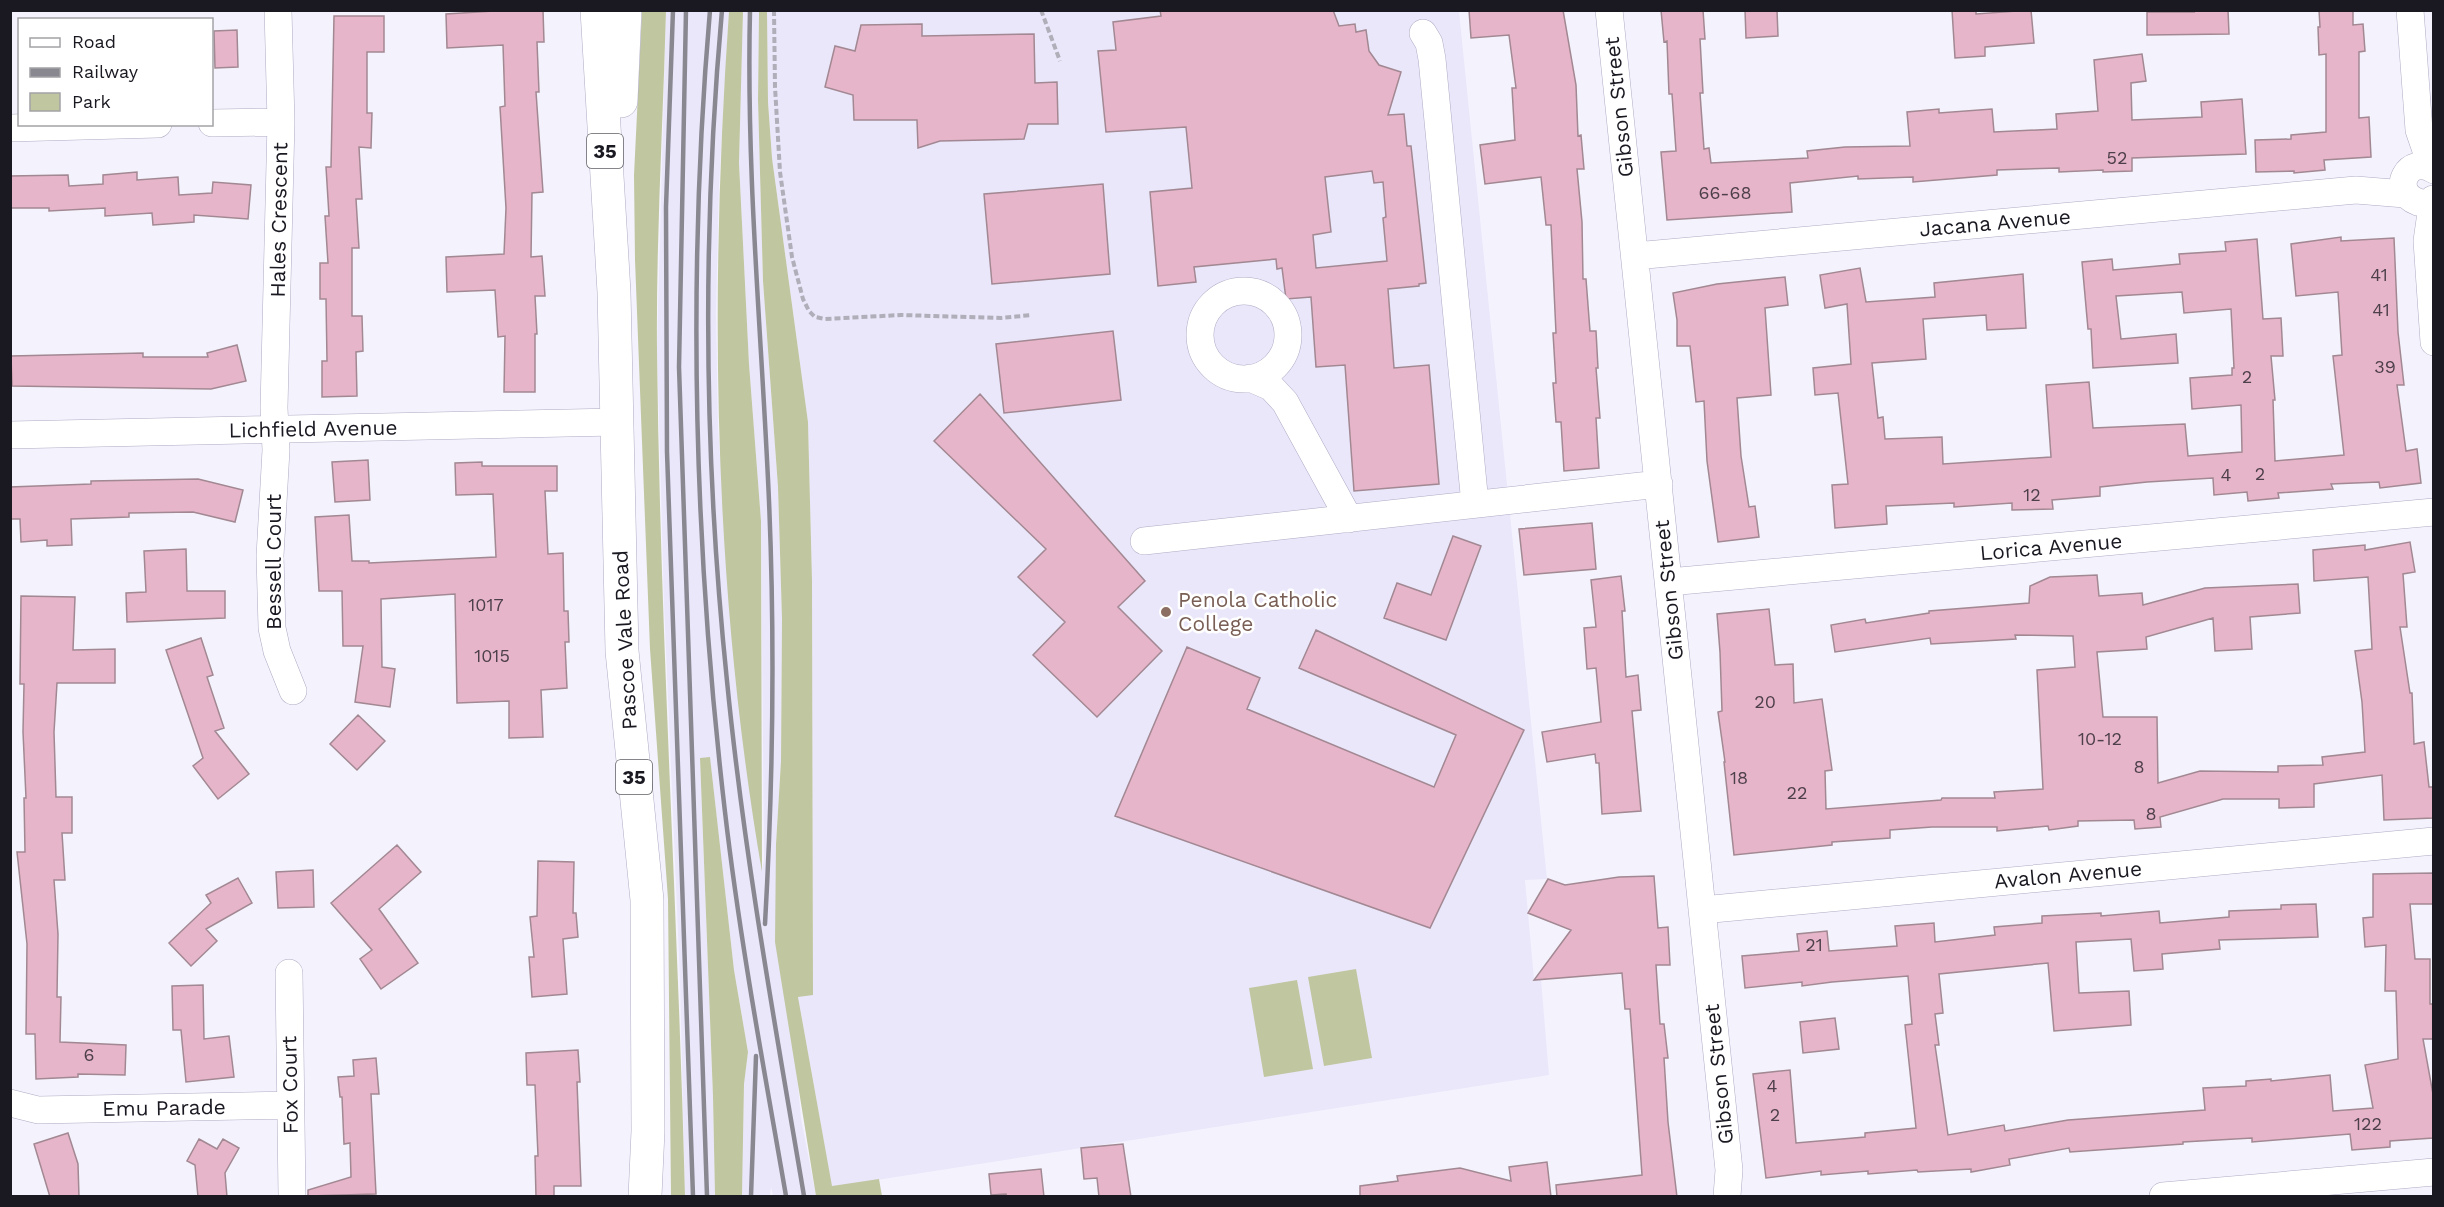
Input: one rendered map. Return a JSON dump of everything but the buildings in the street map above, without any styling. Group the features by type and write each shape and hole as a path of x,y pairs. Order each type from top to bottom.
{"main road":[{"name":"Pascoe Vale Road","path":"597,10 614,292 622,651 647,900 648,1131 645,1197"},
{"name":"Pascoe Vale Road","path":"614,292 625,10"},
{"name":"Pascoe Vale Road","path":"648,1131 655,1197"}],"street":[{"name":"Hales Crescent","path":"275,429 281,122 278,10"},
{"name":"Gibson Street","path":"1609,10 1729,1170 1727,1197"},
{"path":"2410,10 2433,342"},
{"path":"1424,33 1432,59 1475,504"},
{"path":"213,123 281,122"},
{"path":"10,128 84,126"},
{"name":"Jacana Avenue","path":"1635,256 2421,184"},
{"path":"1285,351 1278,363 1268,372 1250,378 1224,375 1212,366 1204,353 1200,339 1201,324 1208,310 1218,299 1231,293 1245,291 1271,300 1286,323 1288,337 1285,351 1285,402"},
{"path":"1250,378 1270,387 1285,402 1349,519"},
{"name":"Lichfield Avenue","path":"10,435 616,422"},
{"name":"Bessell Court","path":"275,429 270,556 272,628 277,651 293,691"},
{"path":"1144,541 1659,484"},
{"name":"Lorica Avenue","path":"1669,582 2433,512"},
{"name":"Avalon Avenue","path":"1702,910 2433,841"},
{"name":"Fox Court","path":"289,973 292,1197"},
{"name":"Emu Parade","path":"10,1103 38,1110"},
{"name":"Emu Parade","path":"10,1118 38,1110 290,1105"},
{"name":"Gibson Street","path":"1729,1170 1737,1197"},
{"path":"2173,1196 2433,1172"}],"path":[{"path":"774,10 775,87 780,172 792,257 803,299 809,311 815,317 825,319 901,315 1001,318 1032,315"},
{"path":"1041,10 1060,61"}],"shaded area":[{"path":"666,11 729,11 719,186 716,314 718,427 735,676 762,869 764,860 761,521 749,364 739,163 743,11 759,11 758,100 763,281 778,487 782,619 781,761 776,844 801,1118 816,1196 773,1196 771,1187 770,1196 742,1196 744,1084 748,1052 734,970 710,758 700,759 715,1196 685,1196 680,981 664,604 657,347"},
{"name":"Penola Catholic College","path":"767,11 1459,11 1547,879 1525,880 1534,979 1541,979 1549,1075 832,1187 798,997 813,994 812,580 808,422 772,158 768,102"}],"green space":[{"path":"767,10 768,102 772,158 808,422 812,580 813,995 798,997 832,1186 879,1179 882,1196 816,1196 775,942 776,844 781,761 782,619 778,487 763,281 758,100 759,11"},
{"path":"642,11 666,11 657,350 662,562 685,1196 671,1196 668,899 650,649 635,260 634,175"},
{"path":"729,11 743,11 739,163 749,364 761,521 762,872 733,658 720,443 719,227"},
{"path":"710,757 734,970 748,1052 744,1084 742,1196 715,1196 700,758"},
{"path":"1356,969 1372,1058 1324,1066 1308,977"},
{"path":"1297,980 1313,1069 1264,1077 1249,988"}],"railway":[{"path":"673,10 666,207 667,452 693,1196"},
{"path":"686,10 679,367 707,1196"},
{"path":"710,10 698,211 696,311 697,411 706,612 731,860 786,1196"},
{"path":"722,10 711,178 708,346 719,598 734,746 751,875 804,1196"},
{"path":"750,10 752,195 769,501 772,607 770,818 765,924"},
{"path":"751,1196 756,1056"}],"place":[{"name":"Penola Catholic College","path":"1166,612"}]}
